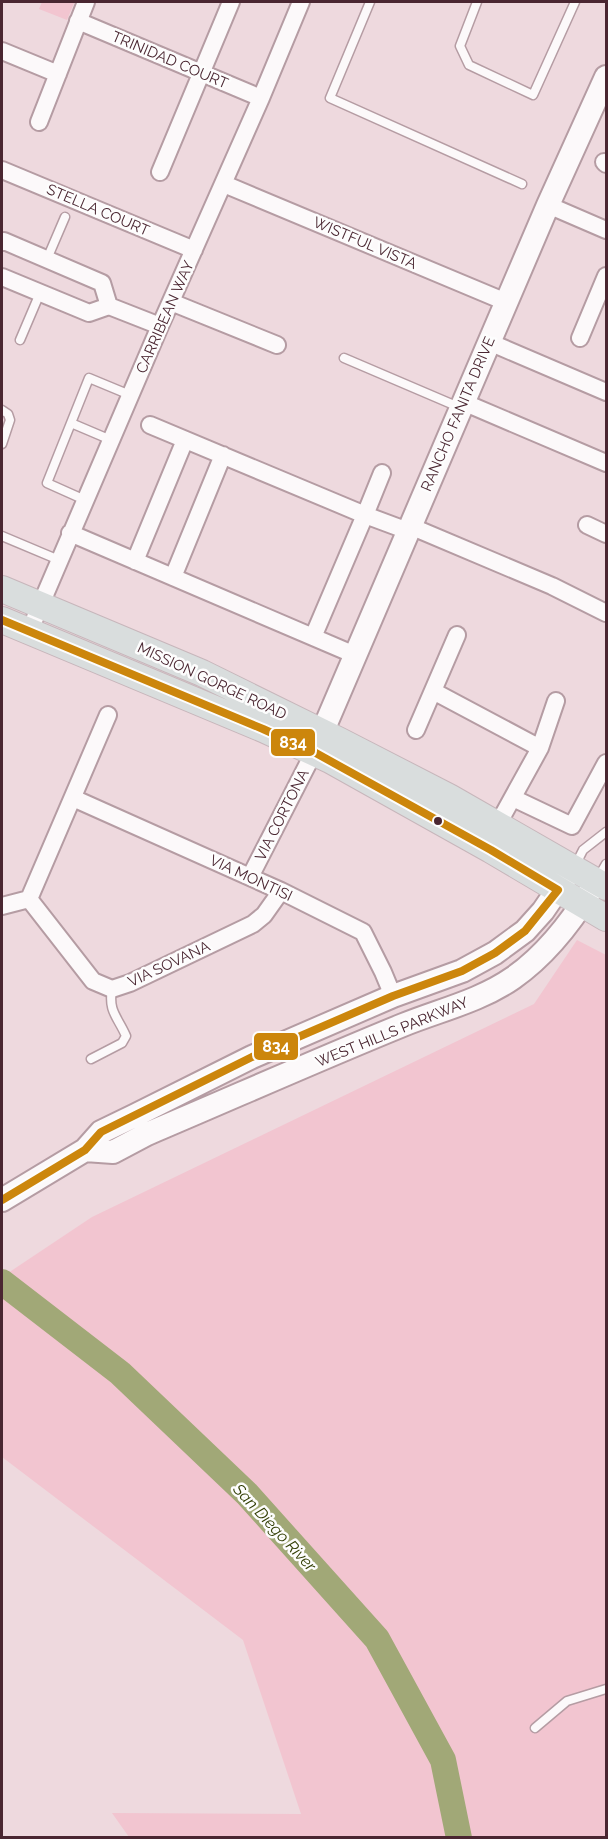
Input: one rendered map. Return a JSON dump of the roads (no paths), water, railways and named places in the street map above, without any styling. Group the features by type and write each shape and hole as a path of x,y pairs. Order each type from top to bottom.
{"main road":[{"name":"RANCHO FANITA DRIVE","path":"318,742 548,205 606,77"},
{"name":"MISSION GORGE ROAD","path":"2,589 202,673 606,918"},
{"name":"MISSION GORGE ROAD","path":"2,620 263,729 318,742 498,824 573,868 603,878"},
{"name":"WEST HILLS PARKWAY","path":"2,1200 85,1150 101,1132 252,1057 393,996 462,971 495,953 525,931 573,868"},
{"name":"WEST HILLS PARKWAY","path":"85,1150 113,1152 147,1134 373,1038 475,999 512,979 541,956 560,935 603,878"}],"street":[{"path":"39,122 86,2"},
{"path":"160,172 231,2"},
{"name":"CARRIBEAN WAY","path":"29,632 301,2"},
{"name":"TRINIDAD COURT","path":"78,21 261,98"},
{"path":"2,51 58,74"},
{"name":"STELLA COURT","path":"2,170 194,250"},
{"name":"WISTFUL VISTA","path":"224,184 506,302"},
{"path":"548,205 606,230"},
{"path":"2,242 102,283 109,306"},
{"path":"580,338 602,301 606,276"},
{"path":"2,277 88,313 109,306 160,326"},
{"path":"171,302 277,345"},
{"path":"489,342 606,392"},
{"path":"462,405 606,463"},
{"path":"150,425 365,515 409,529 552,586 606,613"},
{"path":"135,561 186,440"},
{"path":"173,577 223,455"},
{"path":"313,638 382,473"},
{"path":"587,525 606,534"},
{"path":"70,533 355,655"},
{"path":"416,730 457,635"},
{"path":"433,691 540,748"},
{"path":"498,824 540,748 556,701"},
{"path":"2,906 29,899 108,715"},
{"name":"VIA CORTONA","path":"250,878 318,742"},
{"path":"513,798 572,826 606,763"},
{"name":"VIA MONTISI","path":"73,798 281,891 363,932 393,996"},
{"name":"VIA SOVANA","path":"29,899 93,981 112,989 130,983 253,924 264,915 281,891"}],"lane":[{"path":"370,2 330,98 522,184"},
{"path":"477,2 460,46 469,65 534,95 575,2"},
{"path":"47,259 65,217"},
{"path":"20,340 40,293"},
{"path":"344,358 462,405"},
{"path":"85,500 47,483 89,378 130,395"},
{"path":"2,410 8,414 10,420 2,444"},
{"path":"71,423 111,440"},
{"path":"2,536 59,560"},
{"path":"573,868 583,850 606,832"},
{"path":"91,1059 122,1042 126,1036 110,1002 112,989"},
{"path":"535,1728 567,1701 606,1689"}],"waterway":[{"name":"San Diego River","path":"2,1282 120,1373 247,1494 377,1639 443,1760 459,1838"}]}
